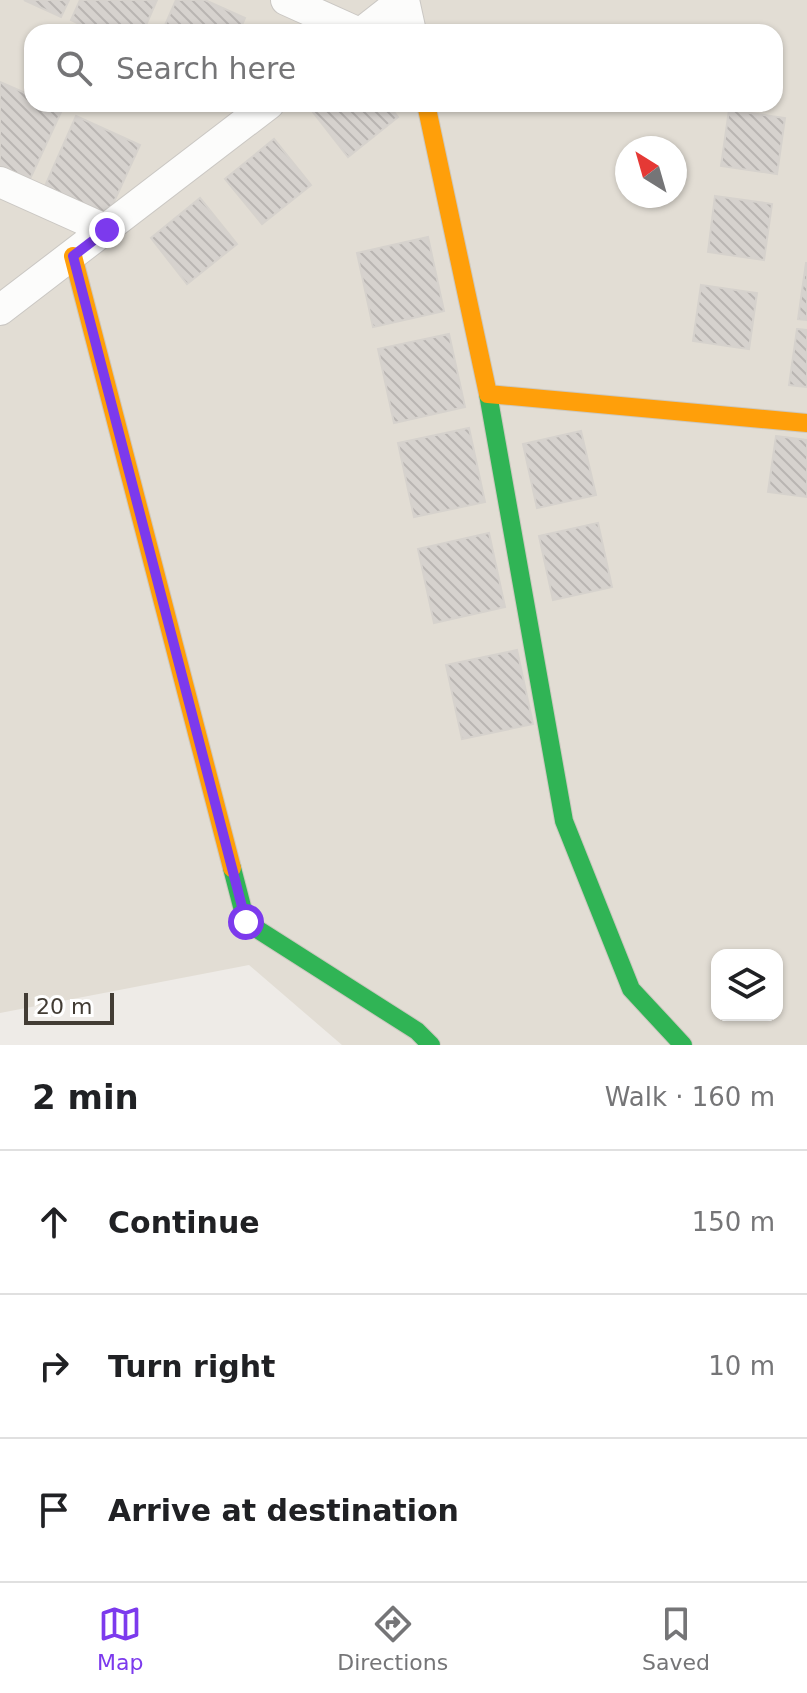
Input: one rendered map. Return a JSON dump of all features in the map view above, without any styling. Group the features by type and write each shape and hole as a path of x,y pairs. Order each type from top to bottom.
{"street":[{"path":"286,0 342,24"},
{"path":"371,24 404,0 409,24"},
{"path":"0,310 259,112"},
{"path":"428,112 488,394 564,821 631,989 683,1045"},
{"path":"0,182 107,230"},
{"path":"73,256 246,922 417,1031 431,1045"},
{"path":"488,394 807,423"}],"shaded area":[{"path":"0,0 807,0 807,1045 342,1045 249,965 0,1013"}],"building":[{"path":"24,0 69,0 61,17"},
{"path":"80,0 157,0 146,24 79,24 71,20"},
{"path":"176,0 205,0 245,18 242,24 166,24"},
{"path":"0,82 24,92 24,112 61,112 30,179 0,166"},
{"path":"313,112 394,112 398,117 348,157"},
{"path":"729,112 785,118 777,174 721,166"},
{"path":"76,116 140,145 108,215 45,186"},
{"path":"274,139 311,185 262,224 225,179"},
{"path":"715,196 772,204 764,260 708,252"},
{"path":"200,198 237,244 187,284 151,238"},
{"path":"428,237 444,311 373,327 357,253"},
{"path":"807,263 807,320 798,319"},
{"path":"701,285 757,293 749,349 693,341"},
{"path":"797,329 807,330 807,387 789,385"},
{"path":"449,334 465,407 394,423 378,349"},
{"path":"469,428 485,502 414,517 398,443"},
{"path":"581,431 596,495 537,508 523,444"},
{"path":"776,436 807,440 807,497 768,492"},
{"path":"598,523 612,587 553,600 539,536"},
{"path":"489,533 505,607 434,623 418,549"},
{"path":"517,650 533,724 462,739 446,665"}],"traffic: fast":[{"path":"488,394 564,821 631,989 683,1045"},
{"path":"232,868 246,922 417,1031 431,1045"}],"traffic: slow":[{"path":"428,112 488,394 807,423"},
{"path":"73,256 232,868"}],"route":[{"path":"107,230 73,256 246,922"}]}
